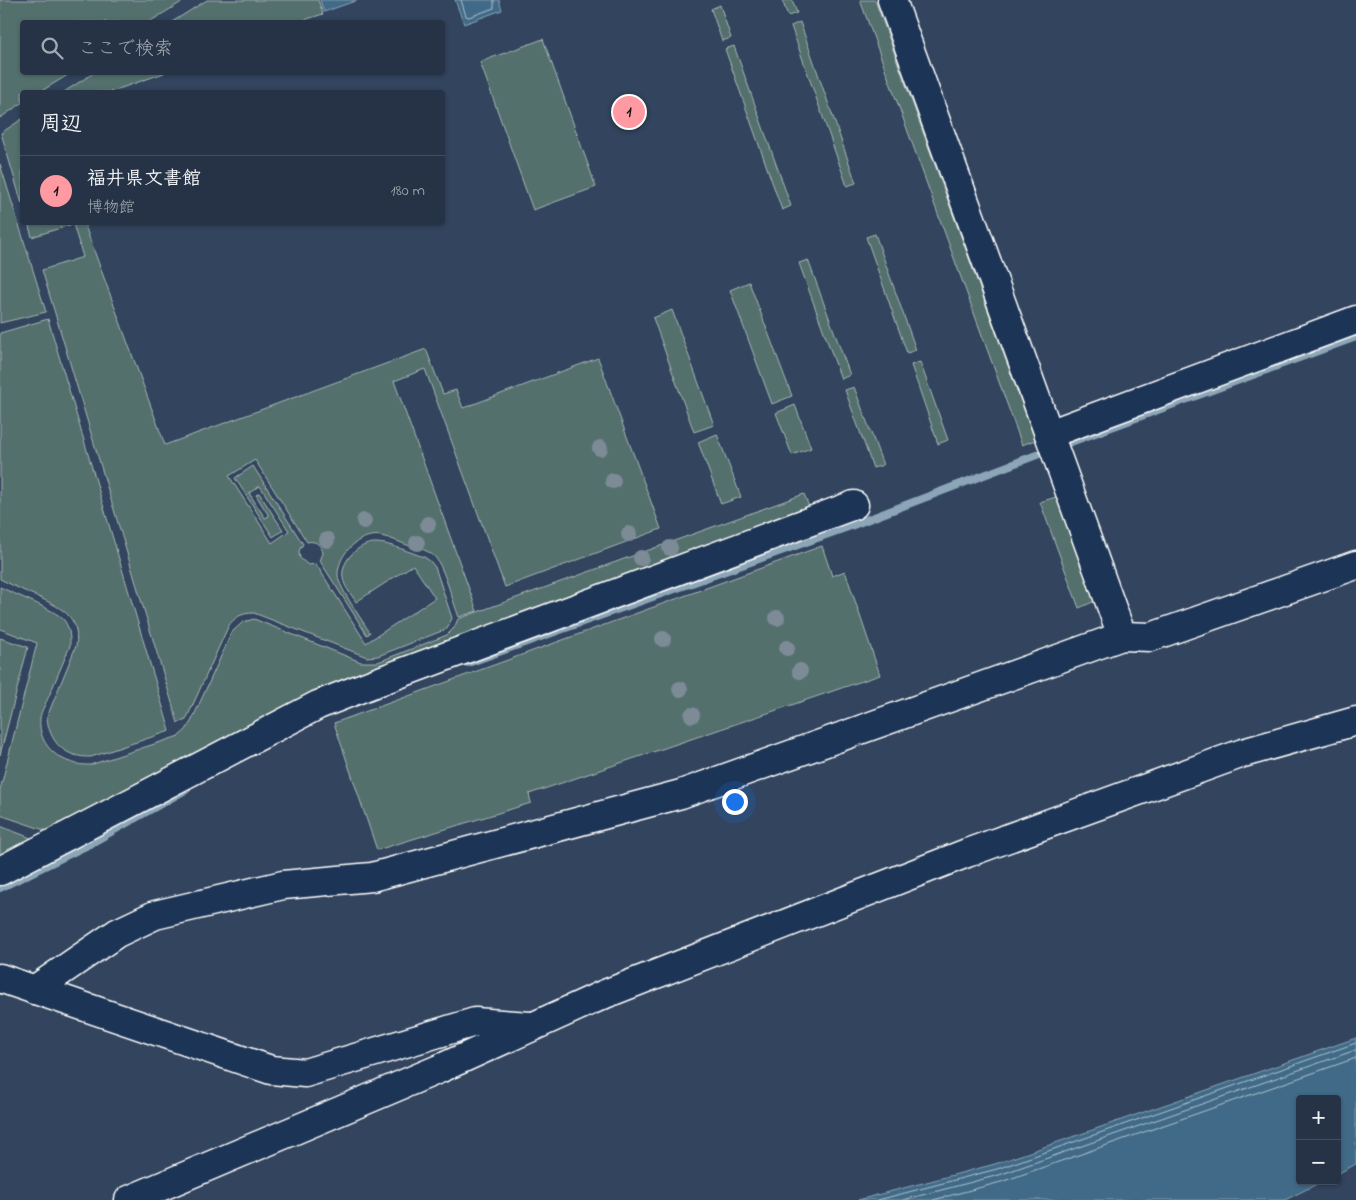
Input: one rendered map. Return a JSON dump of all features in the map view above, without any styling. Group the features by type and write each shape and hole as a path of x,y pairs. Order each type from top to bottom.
{"street":[{"path":"892,0 1122,636"},
{"path":"1053,445 1356,320"},
{"path":"0,871 318,705 854,505"},
{"path":"34,990 116,933 155,915 283,885 372,877 681,794 1122,636 1151,637 1356,565"},
{"path":"129,1200 439,1069 605,994 966,853 1243,753 1356,721"},
{"path":"0,978 270,1070 305,1073 475,1022 534,1026"}],"green space":[{"path":"0,0 185,0 152,20 20,20 20,75 68,75 43,90 20,90 20,104 0,118"},
{"path":"207,0 318,0 323,14 304,20 175,20"},
{"path":"782,0 792,0 797,13 788,16"},
{"path":"860,0 875,0 1035,440 1022,445"},
{"path":"720,5 731,38 722,41 711,9"},
{"path":"800,22 856,183 847,186 791,26"},
{"path":"543,39 596,187 533,210 480,62"},
{"path":"734,46 791,206 782,210 725,49"},
{"path":"90,75 158,75 116,90 67,90"},
{"path":"20,120 20,197 1,133"},
{"path":"0,164 46,312 0,323"},
{"path":"29,225 70,225 32,237"},
{"path":"73,225 85,225 165,445 426,349 443,394 456,390 463,408 598,358 661,529 505,587 425,369 394,381 477,611 459,617 442,569 435,557 423,550 388,538 373,536 357,541 345,553 341,560 338,576 347,596 370,633 367,635 320,561 323,553 321,548 315,542 307,542 255,460 229,476 272,543 289,531 260,486 249,493 265,518 269,516 256,495 259,493 283,530 273,537 235,478 253,466 303,544 299,551 300,558 308,565 316,564 366,643 435,598 413,565 356,602 345,585 344,568 351,555 369,544 382,543 394,546 430,561 435,567 452,618 447,629 378,656 367,657 254,613 242,615 236,618 228,627 186,720 178,723 42,270 83,257"},
{"path":"875,234 916,350 907,353 866,237"},
{"path":"808,260 850,375 841,379 799,263"},
{"path":"749,282 792,396 772,404 730,290"},
{"path":"672,310 714,425 694,432 653,318"},
{"path":"48,319 170,731 91,757 73,755 60,747 48,726 47,717 76,646 77,635 72,619 53,604 0,579 0,333"},
{"path":"920,362 948,440 938,444 911,365"},
{"path":"854,387 883,465 873,468 845,390"},
{"path":"795,405 811,448 792,455 776,413"},
{"path":"717,434 741,497 721,504 698,442"},
{"path":"804,494 812,515 314,696 56,834 0,815 0,790 37,643 0,629 0,587 52,611 59,615 67,625 70,635 70,646 41,713 40,729 43,738 54,753 71,762 90,765 179,736 186,730 232,632 243,622 254,619 361,662 378,662 447,635 454,628 458,619"},
{"path":"1056,497 1095,601 1079,608 1040,502"},
{"path":"822,546 832,576 845,571 880,675 529,794 531,803 377,850 334,723"},
{"path":"0,638 28,647 0,755"},
{"path":"0,826 36,840 0,858"}],"water":[{"path":"320,0 358,0 324,12"},
{"path":"455,0 499,0 502,10 464,24"},
{"path":"1356,1038 1356,1164 1341,1172 1341,1095 1296,1095 1296,1185 1315,1185 1285,1200 858,1200 995,1164"}],"waterway":[{"path":"468,663 848,527 1068,443 1356,337"},
{"path":"0,888 86,846 187,789"}],"place":[{"name":"福井県文書館","path":"629,112"}]}
